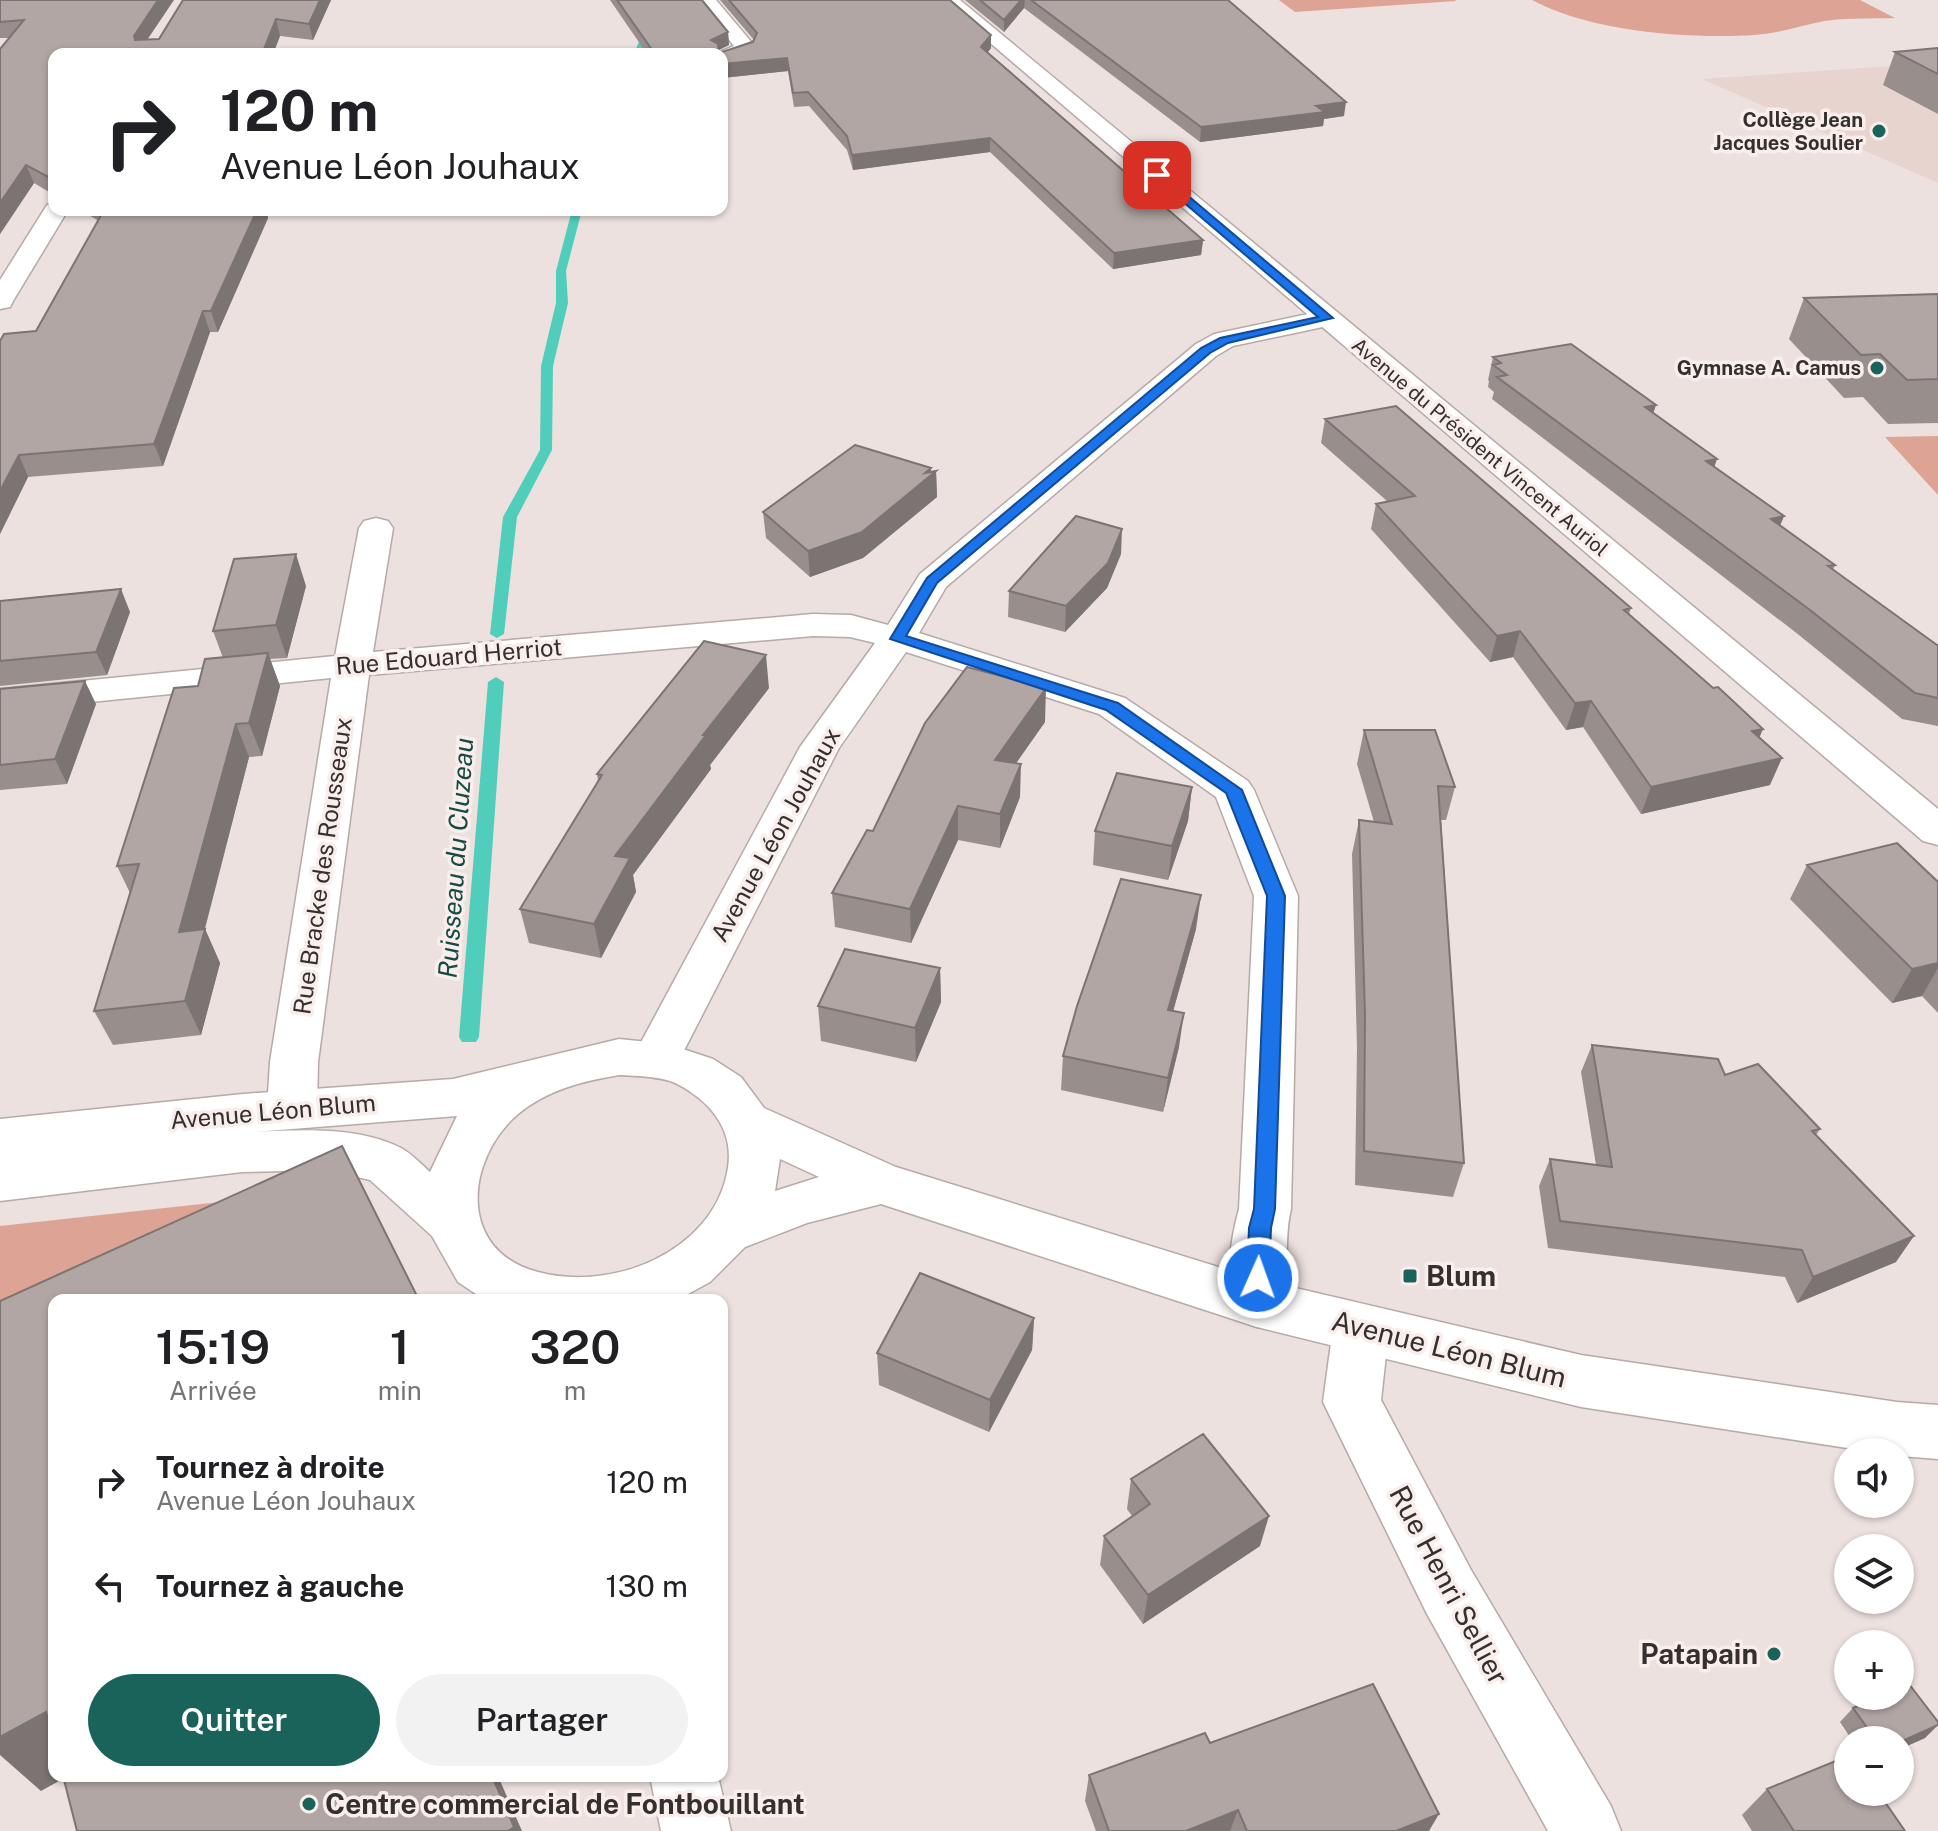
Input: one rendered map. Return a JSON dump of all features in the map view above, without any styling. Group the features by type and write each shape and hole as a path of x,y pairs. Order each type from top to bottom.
{"street":[{"path":"706,0 746,48 728,56"},
{"name":"Avenue du Président Vincent Auriol","path":"949,0 1938,831"},
{"path":"0,301 52,216"},
{"name":"Avenue Léon Jouhaux","path":"656,1059 820,747 897,639 932,581 1206,350 1224,340 1327,318"},
{"name":"Rue Bracke des Rousseaux","path":"292,1109 294,1062 352,665 376,528"},
{"name":"Rue Edouard Herriot","path":"0,700 352,665 813,625 851,626 1112,706 1234,790 1276,896 1265,1209 1260,1228 1257,1303"},
{"name":"Avenue Léon Blum","path":"0,1139 292,1109 453,1098 543,1076 580,1062 619,1057 656,1059 695,1071 727,1092 748,1122 756,1156 751,1193 730,1230 697,1262 654,1286 626,1294"},
{"name":"Avenue Léon Blum","path":"452,1222 451,1180 469,1138 501,1102 543,1076"},
{"name":"Avenue Léon Blum","path":"748,1122 881,1183 1257,1303 1581,1381 1897,1429 1938,1432"},
{"name":"Avenue Léon Blum","path":"0,1180 242,1152 327,1150 385,1163 452,1222 471,1258 505,1285 533,1294"},
{"name":"Avenue Léon Blum","path":"730,1230 800,1203 881,1183"},
{"name":"Rue Henri Sellier","path":"1361,1328 1352,1402 1449,1592 1586,1831"}],"shaded area":[{"path":"1279,0 1455,0 1456,1 1295,12"},
{"path":"1532,0 1860,0 1895,18 1835,20 1755,35 1700,36 1641,31 1583,20"},
{"name":"Collège Jean Jacques Soulier","path":"1938,63 1938,183 1702,79"},
{"path":"1938,436 1938,495 1885,437"},
{"path":"220,1202 96,1294 48,1294 48,1306 0,1356 0,1226"}],"building":[{"path":"0,0 158,0 134,36 135,40 159,39 183,0 320,0 309,24 276,19 264,48 48,48 48,177 26,165 0,203 0,49 24,20 0,22"},
{"path":"617,0 702,0 728,32 711,40 718,48 651,48"},
{"path":"729,0 950,0 991,35 981,47 1203,240 1114,253 990,138 852,155 847,136 808,92 793,93 787,58 728,63 728,50 753,42 757,33"},
{"path":"980,0 1021,0 1004,20"},
{"path":"1031,0 1228,0 1346,102 1316,106 1325,112 1201,127"},
{"path":"1938,48 1938,74 1895,52"},
{"path":"101,216 254,216 211,311 203,311 154,444 19,455 0,491 0,341 4,334 36,331"},
{"path":"1938,294 1938,379 1907,380 1880,354 1861,355 1804,298"},
{"path":"1571,344 1656,405 1645,407 1717,459 1706,461 1784,516 1771,519 1835,565 1828,566 1938,645 1938,698 1915,693 1810,610 1497,377 1507,375 1493,365 1501,363 1493,357"},
{"path":"1396,406 1631,608 1624,610 1713,688 1718,687 1763,729 1752,731 1782,758 1651,787 1591,701 1575,703 1520,631 1497,636 1376,504 1415,496 1325,419"},
{"path":"855,445 931,468 925,473 936,471 862,532 808,551 763,512"},
{"path":"1076,516 1122,529 1108,563 1066,606 1009,591"},
{"path":"296,554 276,625 213,631 234,559"},
{"path":"121,589 96,652 0,661 0,601"},
{"path":"704,641 766,655 615,856 630,858 594,924 520,909 602,775 597,774"},
{"path":"268,653 249,723 236,724 179,932 205,929 185,1001 94,1011 139,864 117,866 174,688 198,686 205,659"},
{"path":"967,667 1046,688 995,760 1021,764 1000,814 958,806 910,909 832,893 867,830 873,831 925,723"},
{"path":"85,681 55,759 0,765 0,689"},
{"path":"1364,730 1435,730 1455,787 1438,786 1464,1163 1364,1151 1365,1014 1359,820 1392,824"},
{"path":"1117,773 1192,787 1172,846 1095,831"},
{"path":"1897,843 1938,882 1938,963 1912,969 1807,865"},
{"path":"1121,879 1201,895 1168,1010 1184,1013 1168,1078 1063,1056"},
{"path":"845,949 940,968 915,1028 818,1006"},
{"path":"1592,1045 1718,1059 1725,1075 1758,1064 1820,1129 1812,1131 1914,1236 1813,1277 1802,1250 1560,1221 1550,1159 1612,1167"},
{"path":"342,1146 416,1294 48,1294 48,1720 46,1712 0,1737 0,1301"},
{"path":"920,1273 1034,1318 990,1400 877,1353"},
{"path":"1203,1434 1269,1516 1148,1595 1104,1536 1150,1504 1131,1479"},
{"path":"1373,1684 1439,1814 1396,1831 1247,1831 1238,1810 1186,1831 1109,1831 1089,1775 1205,1733 1210,1743"},
{"path":"1914,1691 1938,1722 1938,1725 1914,1736 1914,1726 1866,1726 1854,1710 1914,1710"},
{"path":"1834,1762 1834,1806 1888,1806 1905,1831 1794,1831 1767,1789"},
{"name":"Centre commercial de Fontbouillant","path":"65,1782 495,1782 514,1827 508,1831 77,1831"}],"waterway":[{"name":"Ruisseau du Cluzeau","path":"640,48 654,14 654,0"},
{"name":"Ruisseau du Cluzeau","path":"497,634 510,517 546,450 547,366 562,303 561,271 575,216"},
{"name":"Ruisseau du Cluzeau","path":"469,1037 496,682"}],"place":[{"name":"Collège Jean Jacques Soulier","path":"1879,131"},
{"name":"Gymnase A. Camus","path":"1877,368"},
{"name":"Blum","path":"1410,1276"},
{"name":"Patapain","path":"1774,1654"},
{"name":"Centre commercial de Fontbouillant","path":"309,1804"}],"route":[{"path":"1157,175 1327,318 1224,340 1206,350 932,581 897,639 939,649 1112,706 1234,790 1276,896 1265,1209 1260,1228 1258,1278"}]}
